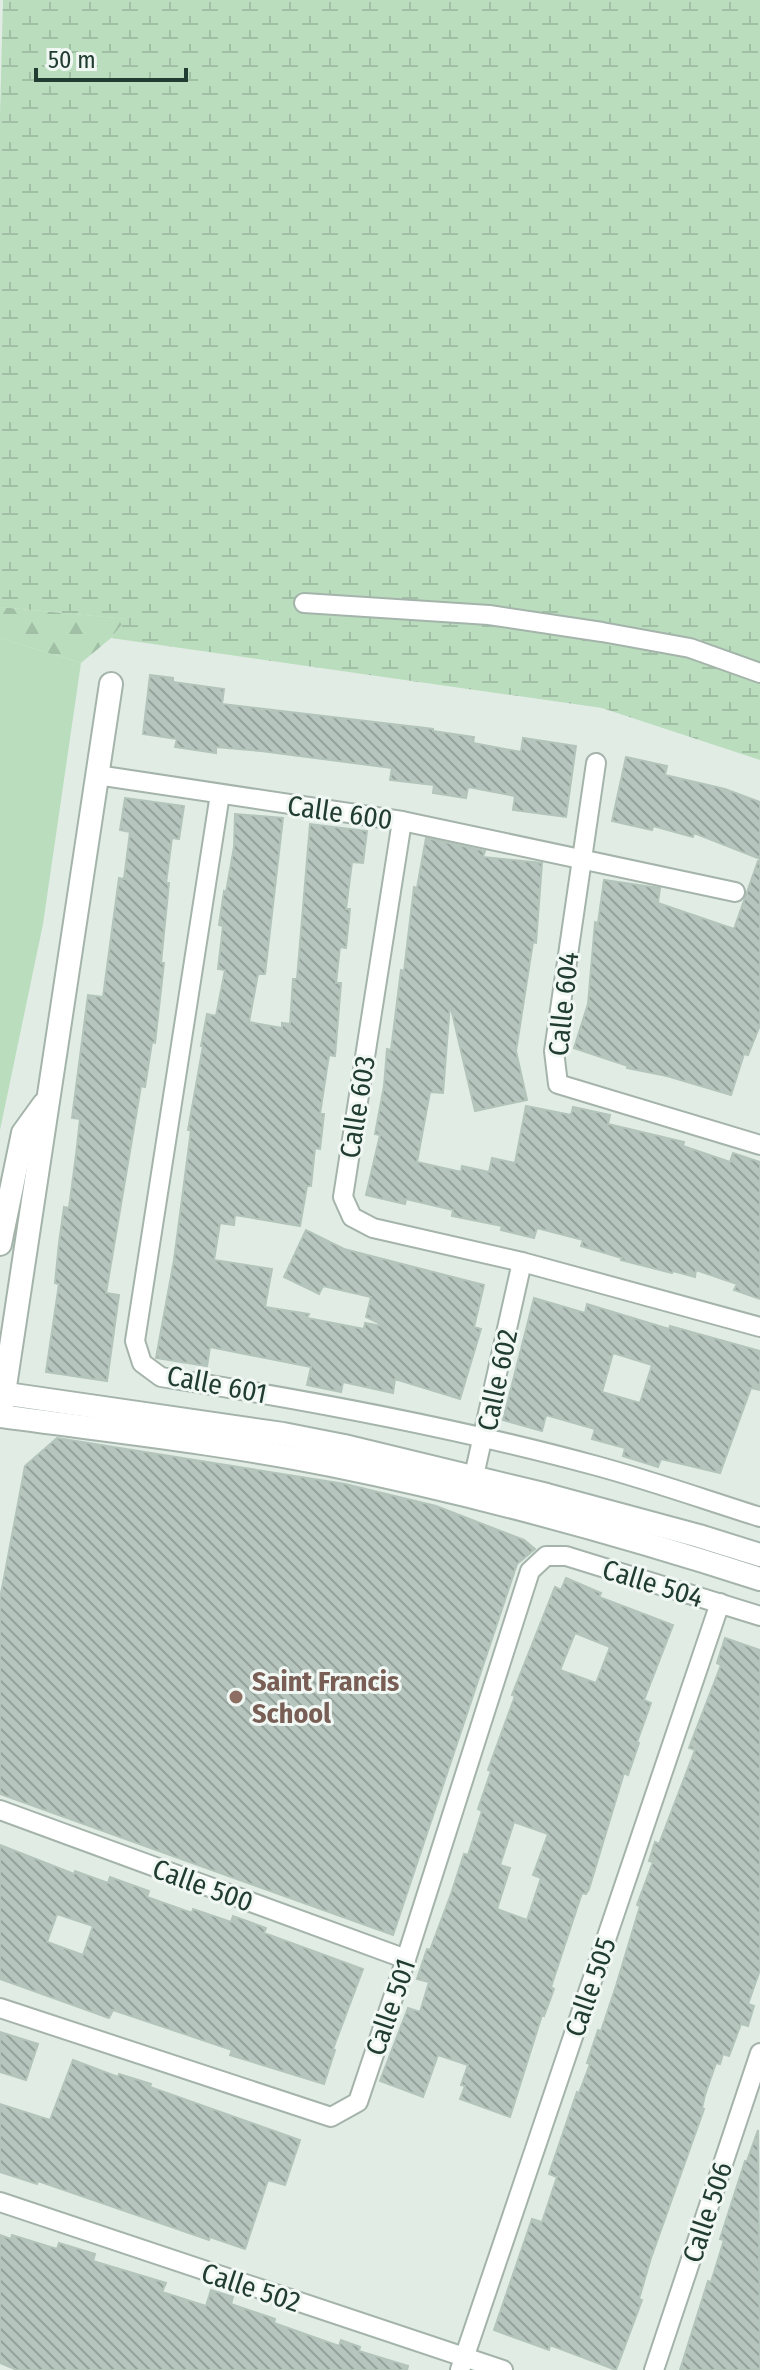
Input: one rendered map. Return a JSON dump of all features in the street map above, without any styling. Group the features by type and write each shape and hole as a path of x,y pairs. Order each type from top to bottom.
{"street":[{"path":"304,603 489,615 588,630 690,648 760,673"},
{"path":"111,684 1,1407 472,1487 699,1536 760,1555"},
{"path":"581,858 596,763"},
{"name":"Calle 600","path":"97,775 402,821 735,892"},
{"name":"Calle 601","path":"220,794 135,1341 142,1363 161,1377 320,1402 485,1438 599,1467 760,1517"},
{"name":"Calle 603","path":"402,821 343,1197 352,1217 373,1228 522,1262"},
{"name":"Calle 604","path":"581,858 554,1051 558,1084 759,1142"},
{"path":"0,1244 23,1133 47,1100"},
{"path":"522,1262 760,1327"},
{"name":"Calle 602","path":"472,1487 522,1262"},
{"path":"472,1487 760,1579"},
{"name":"Calle 504","path":"546,1556 566,1556 760,1616"},
{"name":"Calle 501","path":"0,2008 331,2117 358,2102 530,1571 546,1556"},
{"name":"Calle 505","path":"462,2364 720,1603"},
{"name":"Calle 500","path":"0,1810 406,1959"},
{"name":"Calle 506","path":"654,2370 760,2053"},
{"name":"Calle 502","path":"0,2202 462,2364 503,2370"}],"green space":[{"path":"3,0 760,0 760,760 602,708 111,638 126,619 0,607 0,116"},
{"path":"0,607 127,619 111,638 81,663 0,638"},
{"path":"0,638 81,663 43,924 0,1130"}],"building":[{"path":"150,675 173,678 173,682 224,689 222,704 433,729 474,737 473,743 521,752 523,738 576,746 566,817 513,810 515,796 468,787 466,798 433,793 434,785 390,780 392,768 261,751 216,747 216,753 175,747 177,739 143,734"},
{"path":"626,757 667,766 665,775 725,789 760,802 760,859 694,833 693,837 653,826 652,830 612,821"},
{"path":"125,798 184,806 179,839 172,838 166,883 169,883 161,963 164,963 155,1043 152,1042 145,1087 141,1086 106,1293 119,1295 107,1381 46,1372 59,1284 55,1283 59,1243 64,1207 69,1208 76,1155 80,1119 72,1118 88,995 103,997 119,878 124,879 130,832 120,830"},
{"path":"235,814 283,818 265,974 258,974 249,1022 282,1028 282,1023 290,1024 293,979 297,979 310,824 367,831 363,863 352,862 346,909 350,909 346,948 340,947 336,983 341,983 335,1056 329,1055 320,1114 324,1114 320,1149 315,1148 311,1186 307,1186 300,1226 235,1215 234,1225 220,1223 214,1260 272,1269 265,1307 309,1314 307,1318 364,1329 365,1323 387,1327 366,1317 371,1297 323,1286 319,1294 284,1277 306,1230 344,1249 484,1285 474,1327 481,1329 460,1399 395,1379 393,1393 343,1382 341,1392 307,1385 311,1367 210,1347 207,1366 156,1358 174,1260 201,1046 207,1014 216,1016 225,970 218,969 223,926 219,925 234,847"},
{"path":"426,838 485,851 483,857 542,863 536,943 533,942 516,1051 527,1100 475,1111 450,1004 443,1093 430,1092 417,1162 461,1172 462,1166 489,1172 492,1158 515,1163 526,1106 571,1115 573,1107 610,1115 608,1124 684,1142 683,1146 730,1162 733,1153 760,1162 760,1299 734,1290 737,1284 696,1270 695,1277 621,1260 581,1246 583,1240 537,1228 534,1238 501,1230 502,1226 452,1216 453,1210 406,1199 405,1204 366,1195 380,1135 375,1134 387,1049 391,1050 414,887 417,888"},
{"path":"758,861 760,1025 748,1055 744,1054 731,1095 627,1068 574,1048 588,1004 595,922 598,923 604,880 660,888 658,903 734,929"},
{"path":"534,1298 585,1313 587,1304 669,1329 670,1326 760,1351 760,1390 751,1388 720,1473 661,1459 658,1467 623,1456 625,1448 592,1439 595,1429 546,1415 542,1431 503,1420","holes":["613,1353 652,1365 640,1403 602,1392"]},
{"name":"Saint Francis School","path":"57,1438 345,1484 436,1506 524,1540 535,1549 517,1564 393,1935 0,1794 0,1599 25,1466"},
{"path":"566,1578 601,1593 599,1597 673,1625 644,1700 651,1703 639,1743 628,1775 624,1773 589,1889 586,1894 582,1893 551,1987 554,1989 542,2015 510,2117 460,2099 468,2065 438,2055 423,2097 380,2081 408,2008 420,2012 429,1982 417,1979 427,1949 430,1950 464,1854 468,1855 482,1811 478,1809 491,1771 488,1770 515,1696 512,1695 555,1587 561,1590","holes":["575,1633 610,1647 596,1683 560,1670","514,1822 548,1834 533,1875 541,1878 527,1920 497,1909 510,1868 500,1865"]},
{"path":"725,1638 760,1650 760,1970 748,2004 754,2006 748,2026 741,2024 729,2056 723,2054 720,2064 716,2063 705,2095 704,2109 651,2258 639,2299 642,2300 616,2370 550,2345 549,2350 494,2330 532,2219 542,2222 557,2177 549,2174 616,1986 640,1906 637,1905 653,1862 649,1861 655,1842 659,1844 695,1750 689,1748 721,1665 717,1663"},
{"path":"0,1845 74,1874 75,1871 108,1883 110,1877 149,1891 147,1897 192,1913 193,1909 231,1922 233,1916 266,1928 264,1933 363,1969 333,2049 324,2084 230,2055 232,2050 113,2010 109,2018 0,1979","holes":["57,1914 93,1926 83,1955 47,1942"]},
{"path":"0,2032 38,2044 26,2080 0,2072"},
{"path":"73,2060 118,2077 119,2074 151,2084 150,2087 300,2140 285,2185 268,2180 245,2249 210,2237 209,2240 38,2181 37,2184 0,2172 0,2104 50,2120"},
{"path":"758,2130 760,2370 680,2370 708,2281 711,2282 724,2240 720,2239 745,2161"},
{"path":"0,2235 11,2239 12,2235 57,2249 59,2243 95,2254 93,2261 166,2283 162,2292 206,2306 211,2290 233,2297 231,2304 275,2319 274,2323 339,2346 341,2340 360,2347 359,2351 408,2366 407,2370 17,2370 0,2363"}],"place":[{"name":"Saint Francis School","path":"236,1697"}]}
